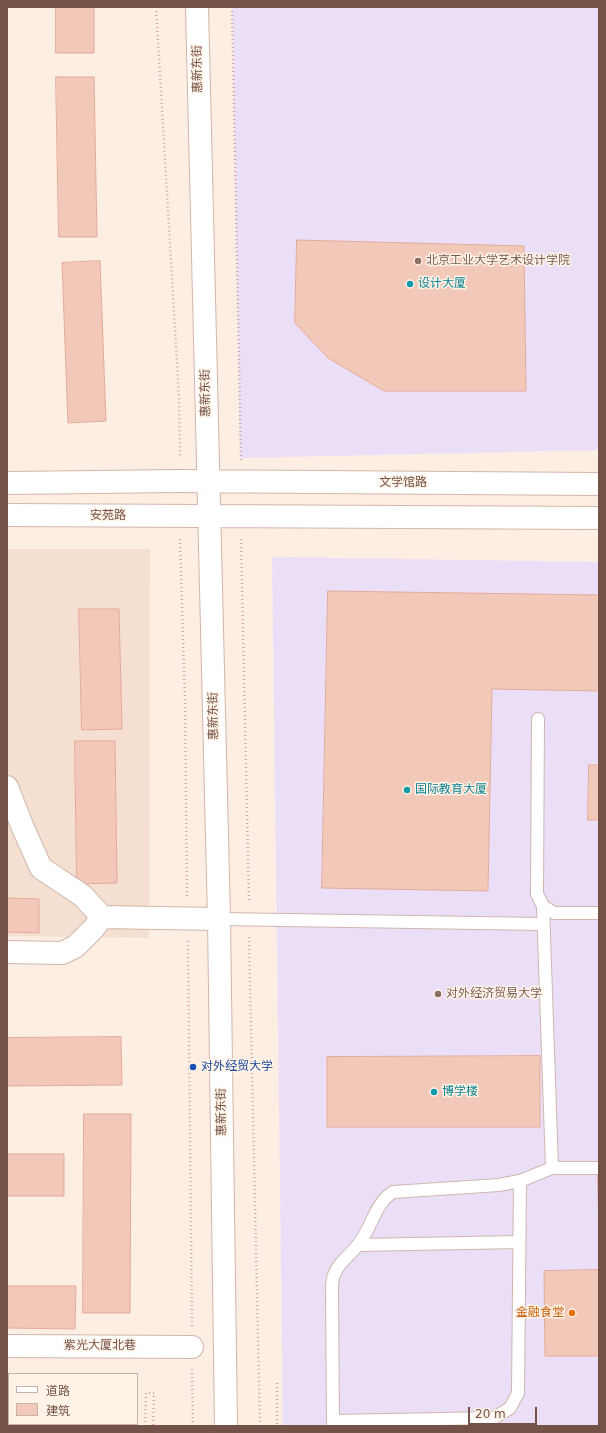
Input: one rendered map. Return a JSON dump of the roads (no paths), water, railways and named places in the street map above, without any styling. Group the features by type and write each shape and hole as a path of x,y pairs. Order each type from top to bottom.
{"street":[{"name":"惠新东街","path":"197,7 219,918 226,1426"},
{"path":"7,483 208,482"},
{"name":"文学馆路","path":"208,482 599,484"},
{"name":"安苑路","path":"7,515 209,516"},
{"path":"209,516 599,518"},
{"path":"7,787 41,868 83,896 102,917 219,918"},
{"path":"7,952 62,953 75,946 93,929 102,917"},
{"name":"紫光大厦北巷","path":"7,1346 192,1347"}],"lane":[{"path":"538,719 537,894 543,906 552,1168"},
{"path":"543,906 554,913 599,913"},
{"path":"219,918 543,924"},
{"path":"520,1181 518,1393 510,1408 494,1418 333,1424 332,1290 334,1275 340,1264 358,1245 381,1203 387,1196 394,1192 499,1185 520,1181 552,1168 599,1168"},
{"path":"358,1245 519,1242"}],"place":[{"name":"北京工业大学艺术设计学院","path":"418,261"},
{"name":"设计大厦","path":"410,284"},
{"name":"国际教育大厦","path":"407,790"},
{"name":"对外经济贸易大学","path":"438,994"},
{"name":"对外经贸大学","path":"193,1067"},
{"name":"博学楼","path":"434,1092"},
{"name":"金融食堂","path":"572,1313"}]}
